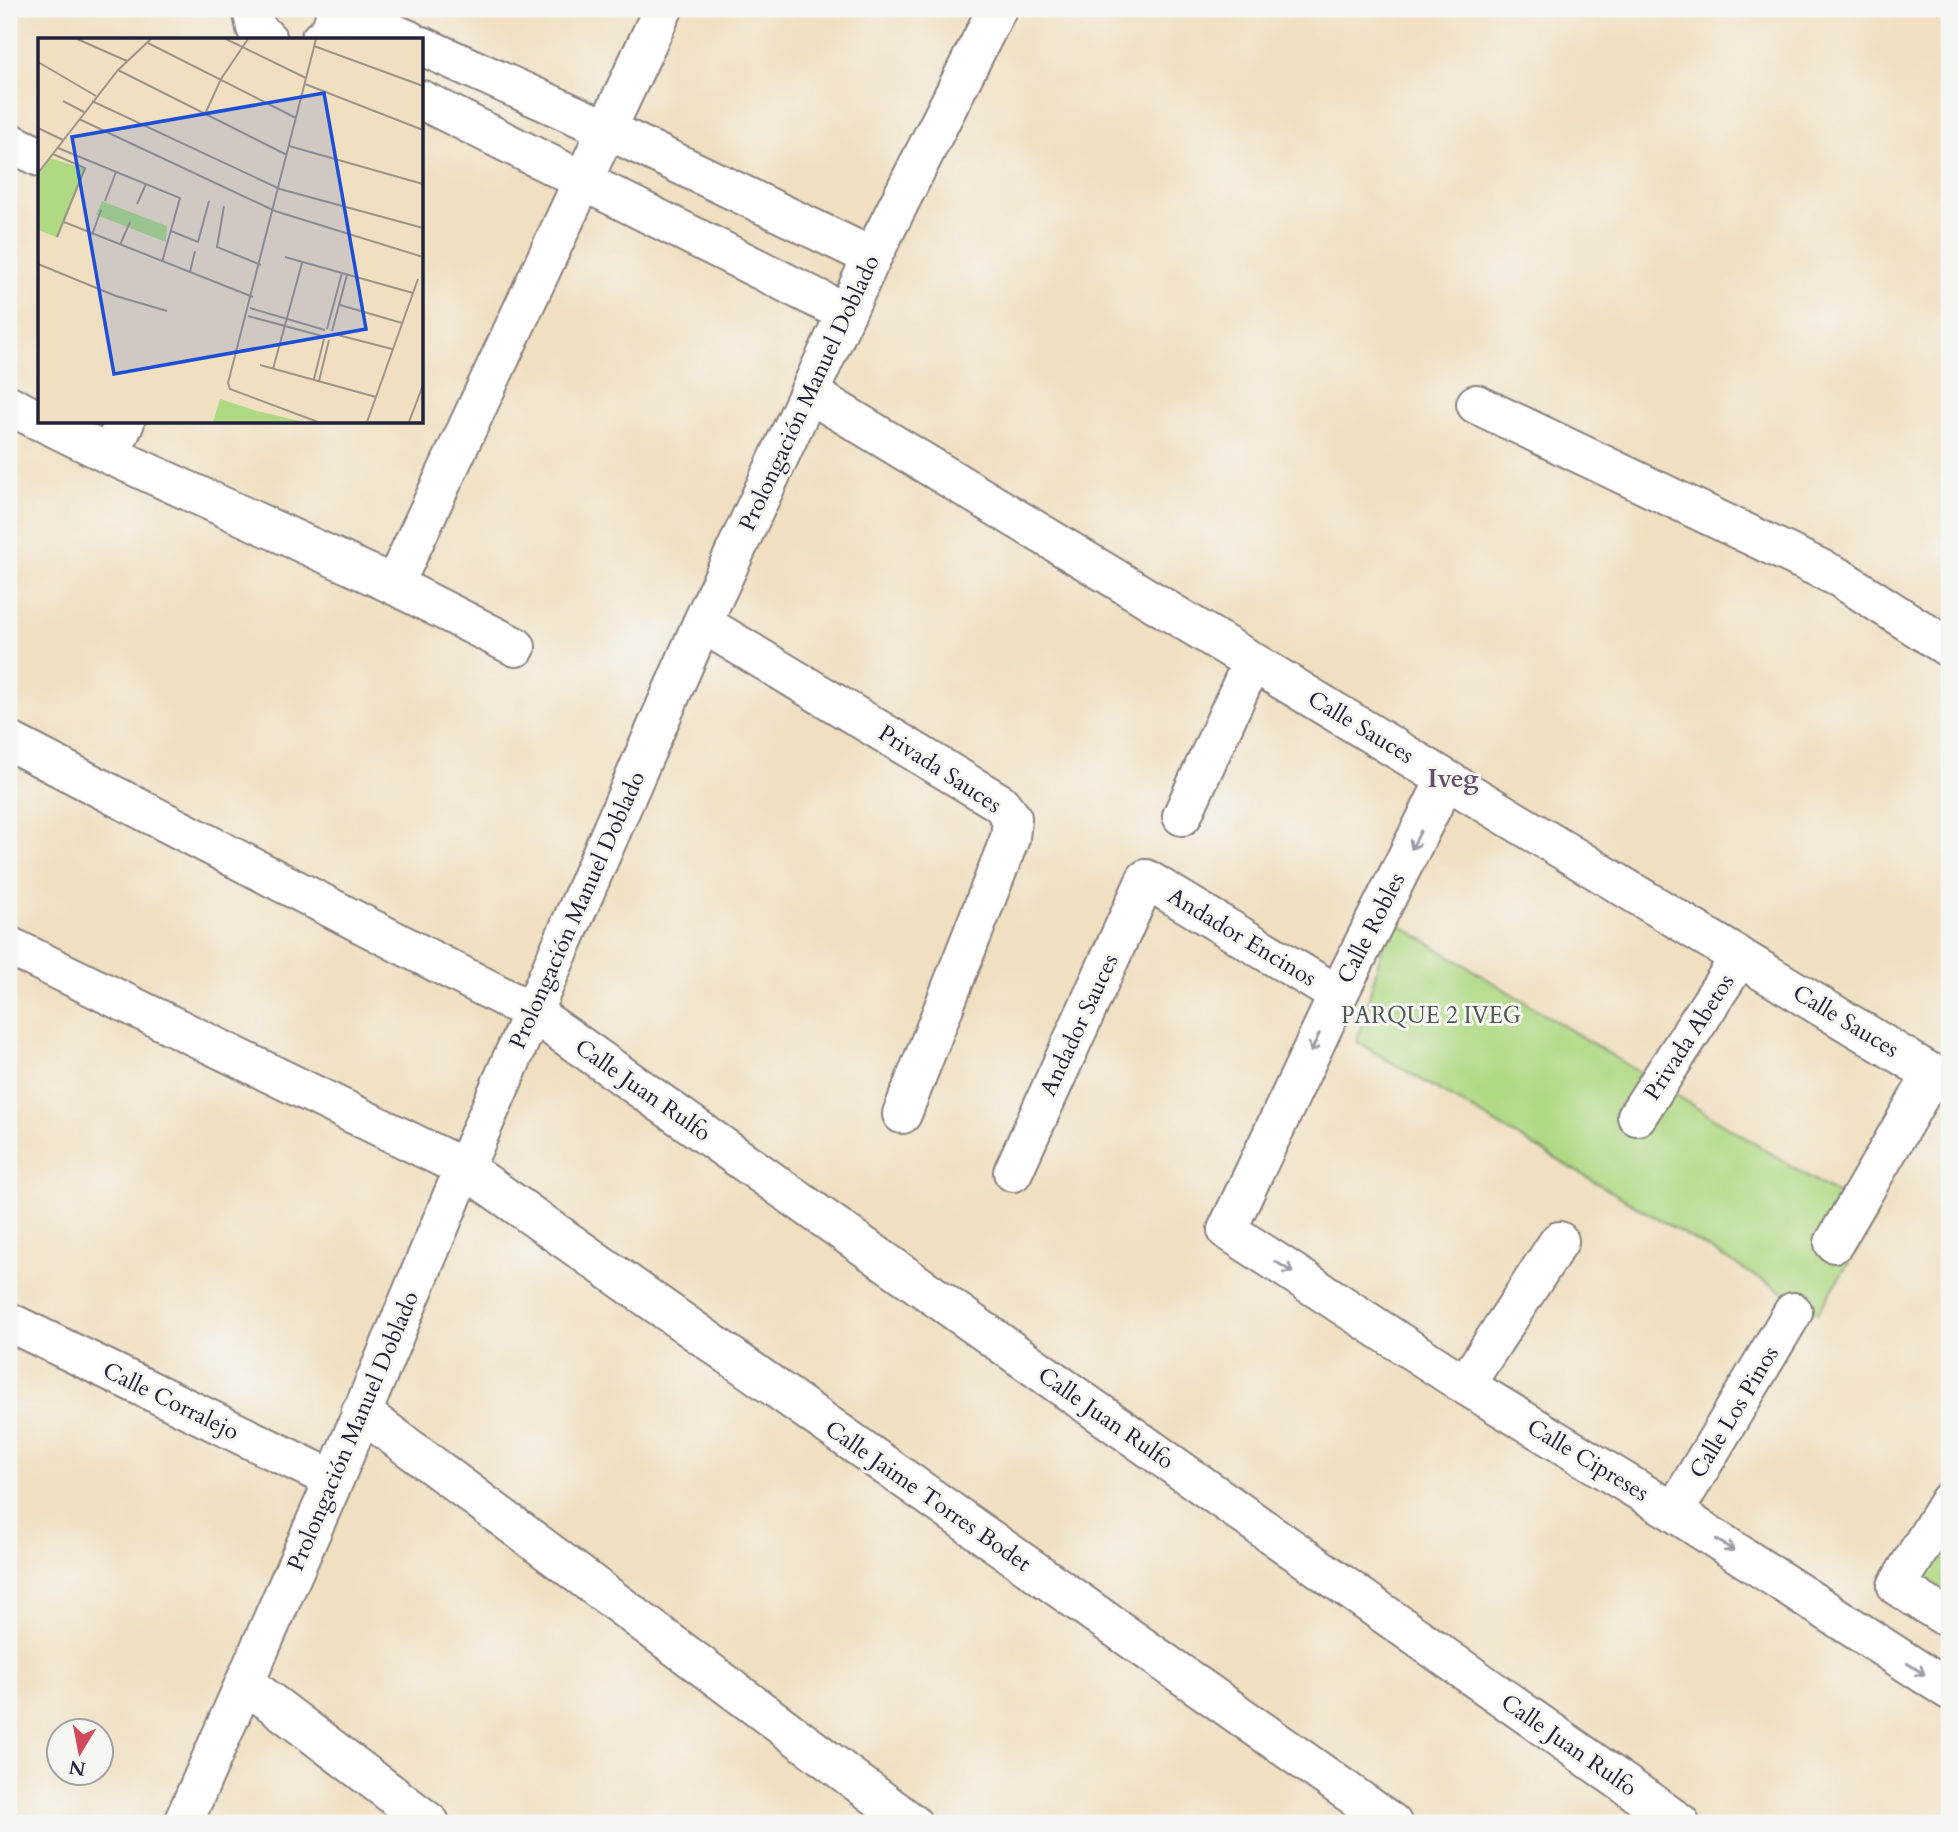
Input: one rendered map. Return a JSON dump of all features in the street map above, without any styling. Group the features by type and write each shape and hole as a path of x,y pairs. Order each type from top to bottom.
{"street":[{"path":"322,38 331,30 338,9 404,38"},
{"path":"394,585 663,9"},
{"name":"Prolongación Manuel Doblado","path":"183,1823 334,1480 464,1168 702,623 872,257 997,9"},
{"path":"424,47 606,129 872,257"},
{"path":"424,101 846,313"},
{"path":"9,142 38,156"},
{"name":"Calle Sauces","path":"809,393 1941,1078"},
{"path":"1476,404 1840,578 1949,648"},
{"path":"9,405 38,417"},
{"path":"58,425 117,438 516,647"},
{"name":"Privada Sauces","path":"702,623 1000,803 1012,818 1010,838 902,1114"},
{"path":"1182,817 1252,662"},
{"name":"Calle Juan Rulfo","path":"9,741 532,1012 1680,1823"},
{"name":"Calle Robles","path":"1227,1230 1338,995 1446,779"},
{"name":"Andador Encinos","path":"1146,879 1338,995"},
{"name":"Andador Sauces","path":"1013,1172 1146,879"},
{"name":"Calle Jaime Torres Bodet","path":"9,946 464,1168 1392,1823"},
{"name":"Privada Abetos","path":"1637,1116 1740,957"},
{"path":"1834,1243 1941,1078"},
{"name":"Calle Cipreses","path":"1227,1230 1465,1385 1674,1512 1949,1690"},
{"path":"1465,1385 1559,1241"},
{"name":"Calle Los Pinos","path":"1674,1512 1793,1312"},
{"name":"Calle Corralejo","path":"9,1322 334,1480"},
{"path":"361,1412 912,1823"},
{"path":"1949,1501 1897,1586 1949,1619"},
{"path":"245,1683 430,1823"}],"green space":[{"name":"PARQUE 2 IVEG","path":"1390,919 1876,1218 1818,1313 1357,1042"},
{"path":"1949,1487 1949,1600 1895,1574"}],"district":[{"name":"Iveg","path":"1453,778"}]}
